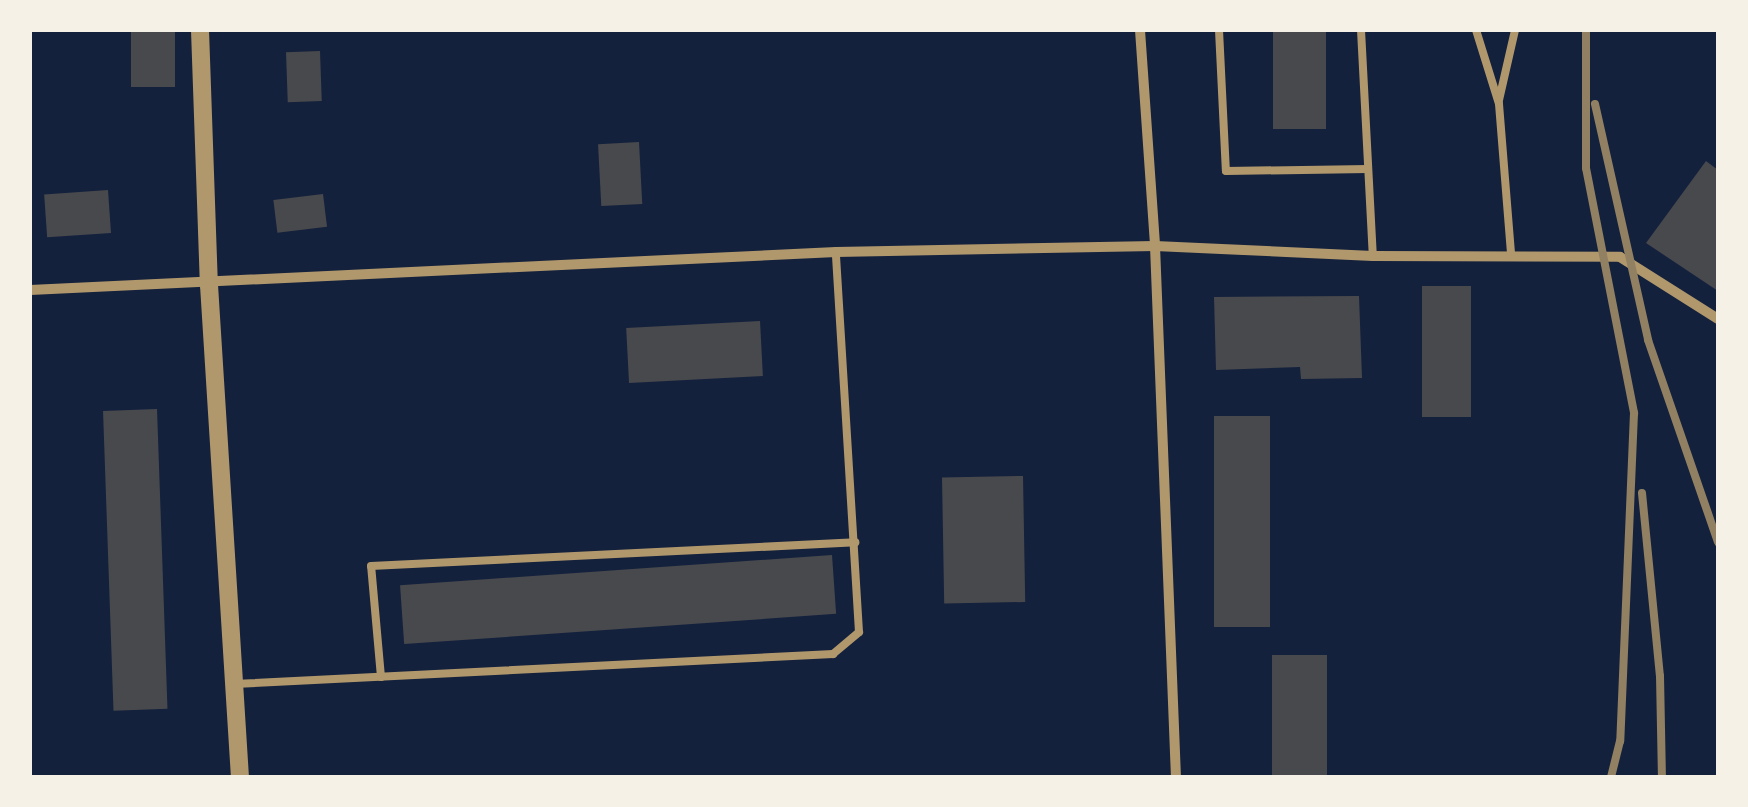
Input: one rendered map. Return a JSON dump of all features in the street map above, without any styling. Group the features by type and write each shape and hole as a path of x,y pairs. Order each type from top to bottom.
{"street":[{"path":"200,30 208,284 240,777"},
{"path":"1140,30 1155,246 1176,777"},
{"path":"30,290 836,252 1155,246 1373,256 1620,257 1718,319"}],"lane":[{"path":"1219,30 1226,170 1368,169"},
{"path":"1361,30 1373,256"},
{"path":"1476,30 1498,104 1511,254"},
{"path":"1498,104 1515,30"},
{"path":"234,684 833,654 860,632 836,252"},
{"path":"381,676 371,566 855,542"}],"building":[{"path":"131,30 175,30 175,87 131,87"},
{"path":"1273,30 1326,30 1326,129 1273,129"},
{"path":"320,51 322,101 288,102 286,52"},
{"path":"639,142 642,204 601,206 598,144"},
{"path":"1706,161 1718,170 1718,291 1646,243"},
{"path":"108,190 111,233 47,237 44,194"},
{"path":"323,194 327,227 277,233 273,200"},
{"path":"1422,286 1471,286 1471,417 1422,417"},
{"path":"1359,296 1362,378 1301,379 1300,367 1216,370 1214,297"},
{"path":"760,321 763,376 629,383 626,328"},
{"path":"157,409 167,709 114,711 103,411"},
{"path":"1214,416 1270,416 1270,627 1214,627"},
{"path":"1023,476 1025,602 944,603 942,477"},
{"path":"832,555 836,614 404,644 400,585"},
{"path":"1272,655 1327,655 1327,777 1272,777"}],"railway":[{"path":"1586,30 1586,168 1634,413 1620,741 1611,777"},
{"path":"1595,104 1648,340 1718,542"},
{"path":"1642,493 1660,676 1662,777"}]}
